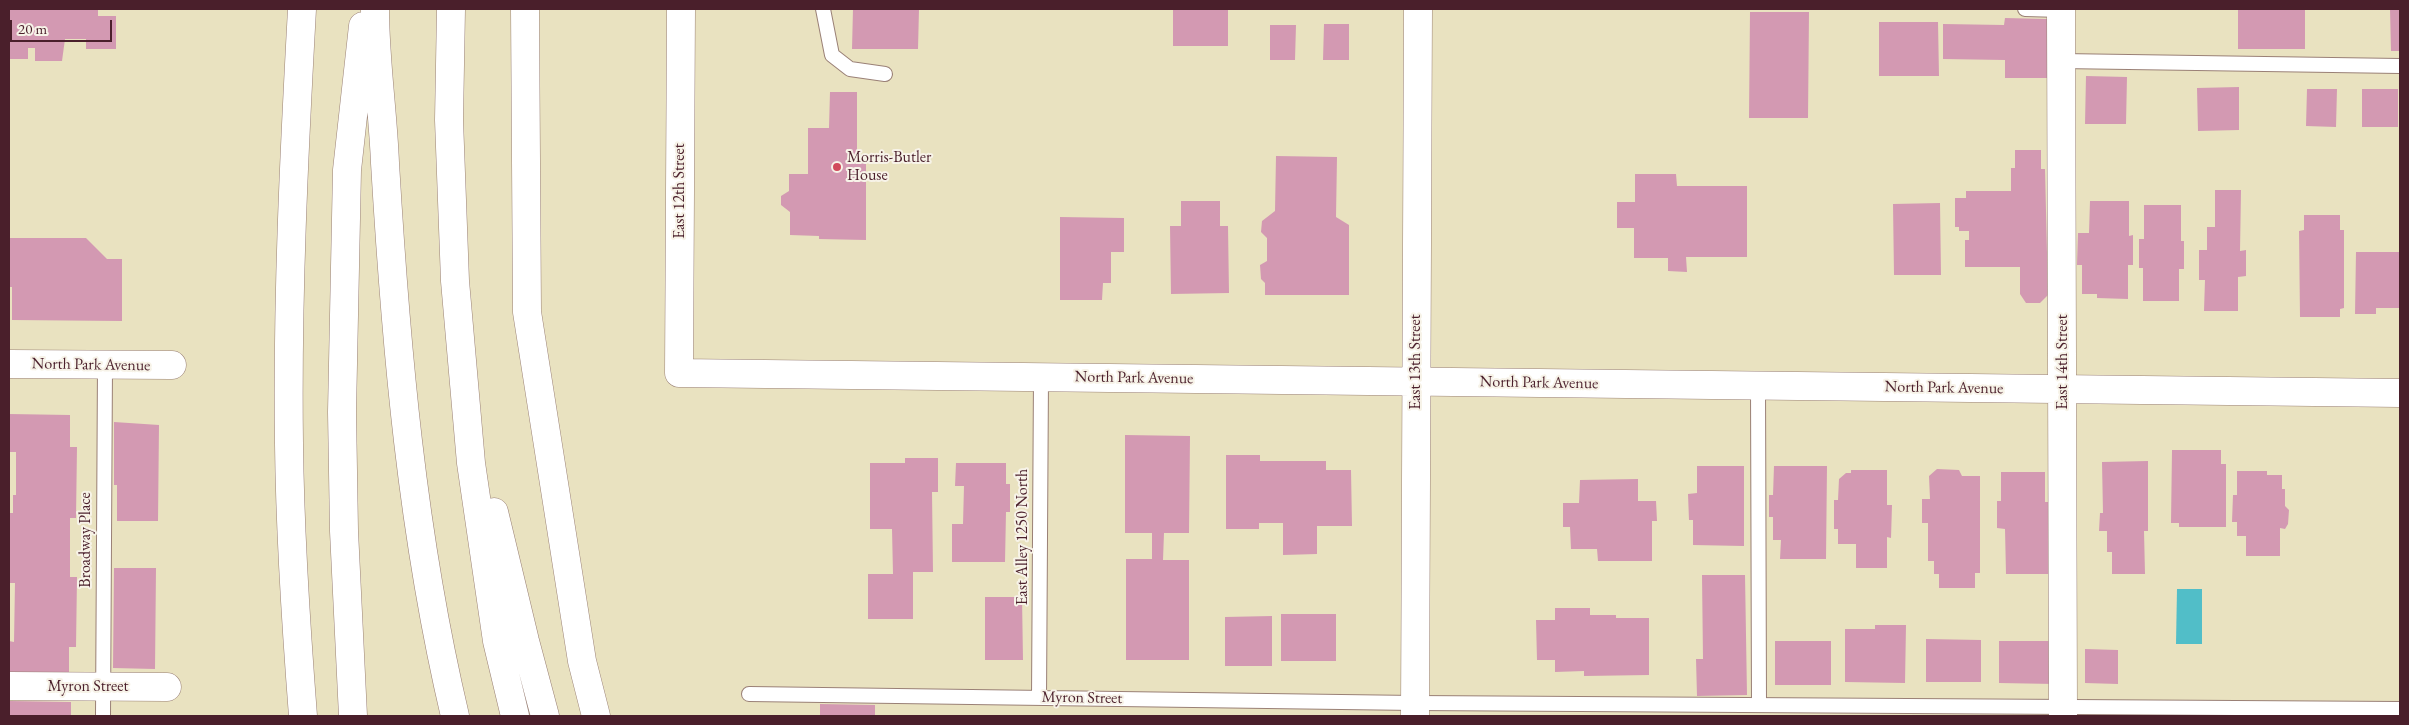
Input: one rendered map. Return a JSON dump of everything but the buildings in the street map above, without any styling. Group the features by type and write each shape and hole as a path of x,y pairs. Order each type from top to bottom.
{"main road":[{"path":"302,9 291,255 289,444 294,574 303,716"},
{"path":"353,716 344,531 342,412 347,170 365,9"},
{"path":"375,9 394,309 406,432 423,558 455,716"},
{"path":"451,9 449,120 455,281 471,463 497,641 515,716"},
{"path":"525,9 523,50 527,312 582,661 596,716"},
{"name":"East 12th Street","path":"679,372 681,9"},
{"name":"East 13th Street","path":"1414,709 1418,9"},
{"name":"East 14th Street","path":"2061,9 2063,712"},
{"path":"455,281 468,374 484,466 524,641 545,716"},
{"name":"North Park Avenue","path":"9,364 172,366"},
{"name":"North Park Avenue","path":"679,372 2400,393"},
{"name":"Myron Street","path":"9,686 167,687"}],"lane":[{"path":"823,9 832,55 850,69 885,74"},
{"path":"2025,9 2061,9"},
{"path":"2062,62 2400,66"},
{"name":"Broadway Place","path":"103,716 105,365"},
{"name":"East Alley 1250 North","path":"1040,377 1040,698"},
{"path":"1758,385 1760,705"},
{"name":"Myron Street","path":"749,694 1040,698 1414,709 1760,705 2063,712 2400,709"}],"water":[{"path":"2177,589 2202,589 2202,644 2176,644"}],"place":[{"name":"Morris-Butler House","path":"837,167"}]}
